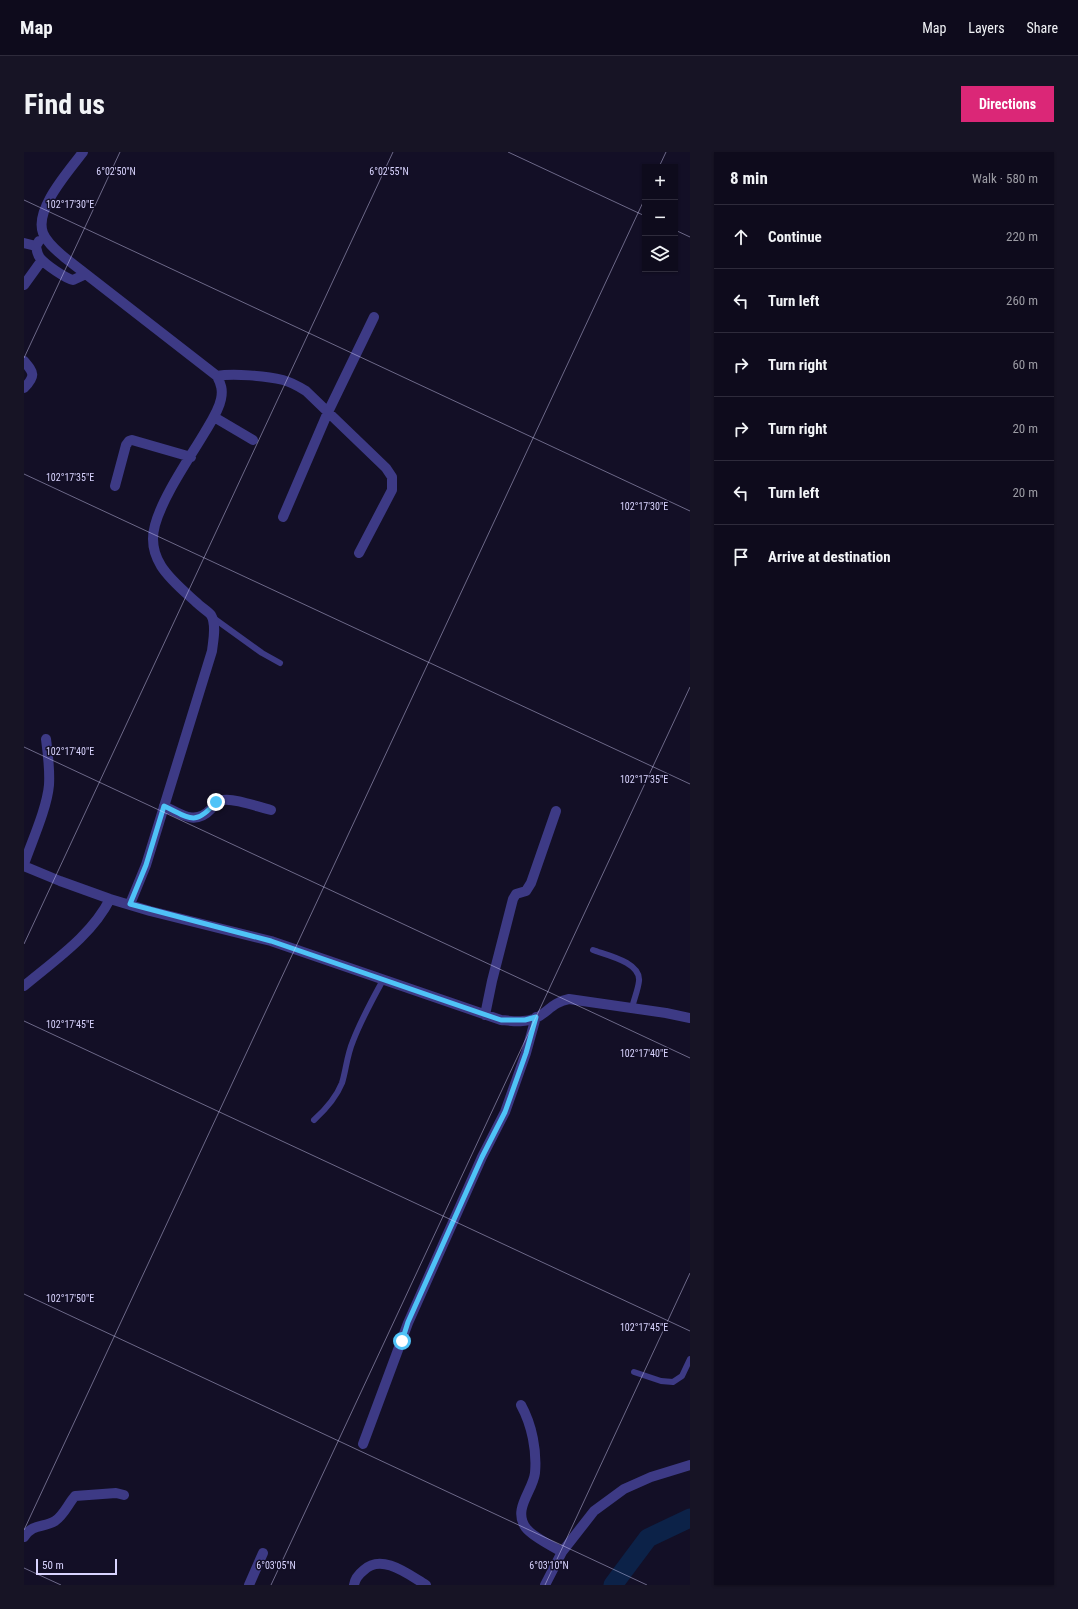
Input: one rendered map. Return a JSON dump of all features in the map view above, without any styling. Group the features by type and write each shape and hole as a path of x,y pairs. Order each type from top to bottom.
{"street":[{"path":"83,152 49,201 44,212 42,225 44,234 52,246 217,376 222,385 221,400 214,417 163,504 155,525 152,541 156,556 162,568 211,616 214,637 212,651 146,865 130,904"},
{"path":"44,234 36,246 37,254 42,260 70,279 77,279 86,274"},
{"path":"24,243 36,246"},
{"path":"24,285 42,260"},
{"path":"283,517 328,412 374,317"},
{"path":"24,361 32,371 33,376 24,388"},
{"path":"217,376 228,374 283,380 296,384 306,391 386,468 392,477 392,490 359,552"},
{"path":"214,417 252,440"},
{"path":"115,486 126,445 129,441 132,440 191,456"},
{"path":"46,739 50,773 49,787 46,801 24,865 60,881 110,899 271,941 501,1020 514,1021 536,1017 554,1004 569,999 690,1018"},
{"path":"164,806 186,816 195,818 204,815 216,802 222,800 229,800 271,810"},
{"path":"485,1015 492,981 513,900 516,894 526,891 531,883 556,811"},
{"path":"24,986 62,955 93,925 105,910 110,899"},
{"path":"363,1444 408,1322 482,1157 505,1112 526,1053 536,1017"},
{"path":"521,1405 527,1416 533,1440 535,1463 535,1475 524,1497 522,1520 526,1528 562,1552"},
{"path":"545,1585 562,1552 594,1511 624,1489 651,1477 690,1465"},
{"path":"24,1537 28,1531 54,1522 62,1516 75,1496 116,1493 124,1495"},
{"path":"250,1585 263,1553"},
{"path":"354,1585 358,1574 367,1567 378,1564 398,1568 426,1585"}],"lane":[{"path":"211,616 280,663"},
{"path":"593,950 616,958 629,964 637,970 639,979 632,1008"},
{"path":"314,1120 325,1110 341,1084 352,1043 367,1009 383,980"},
{"path":"634,1372 661,1381 672,1382 682,1376 690,1359"}],"waterway":[{"path":"613,1585 648,1538 690,1518"}],"route":[{"path":"216,802 204,815 195,818 186,816 164,806 146,865 130,904 271,941 501,1020 514,1021 536,1017 526,1053 505,1112 482,1157 408,1322 402,1341"}]}
